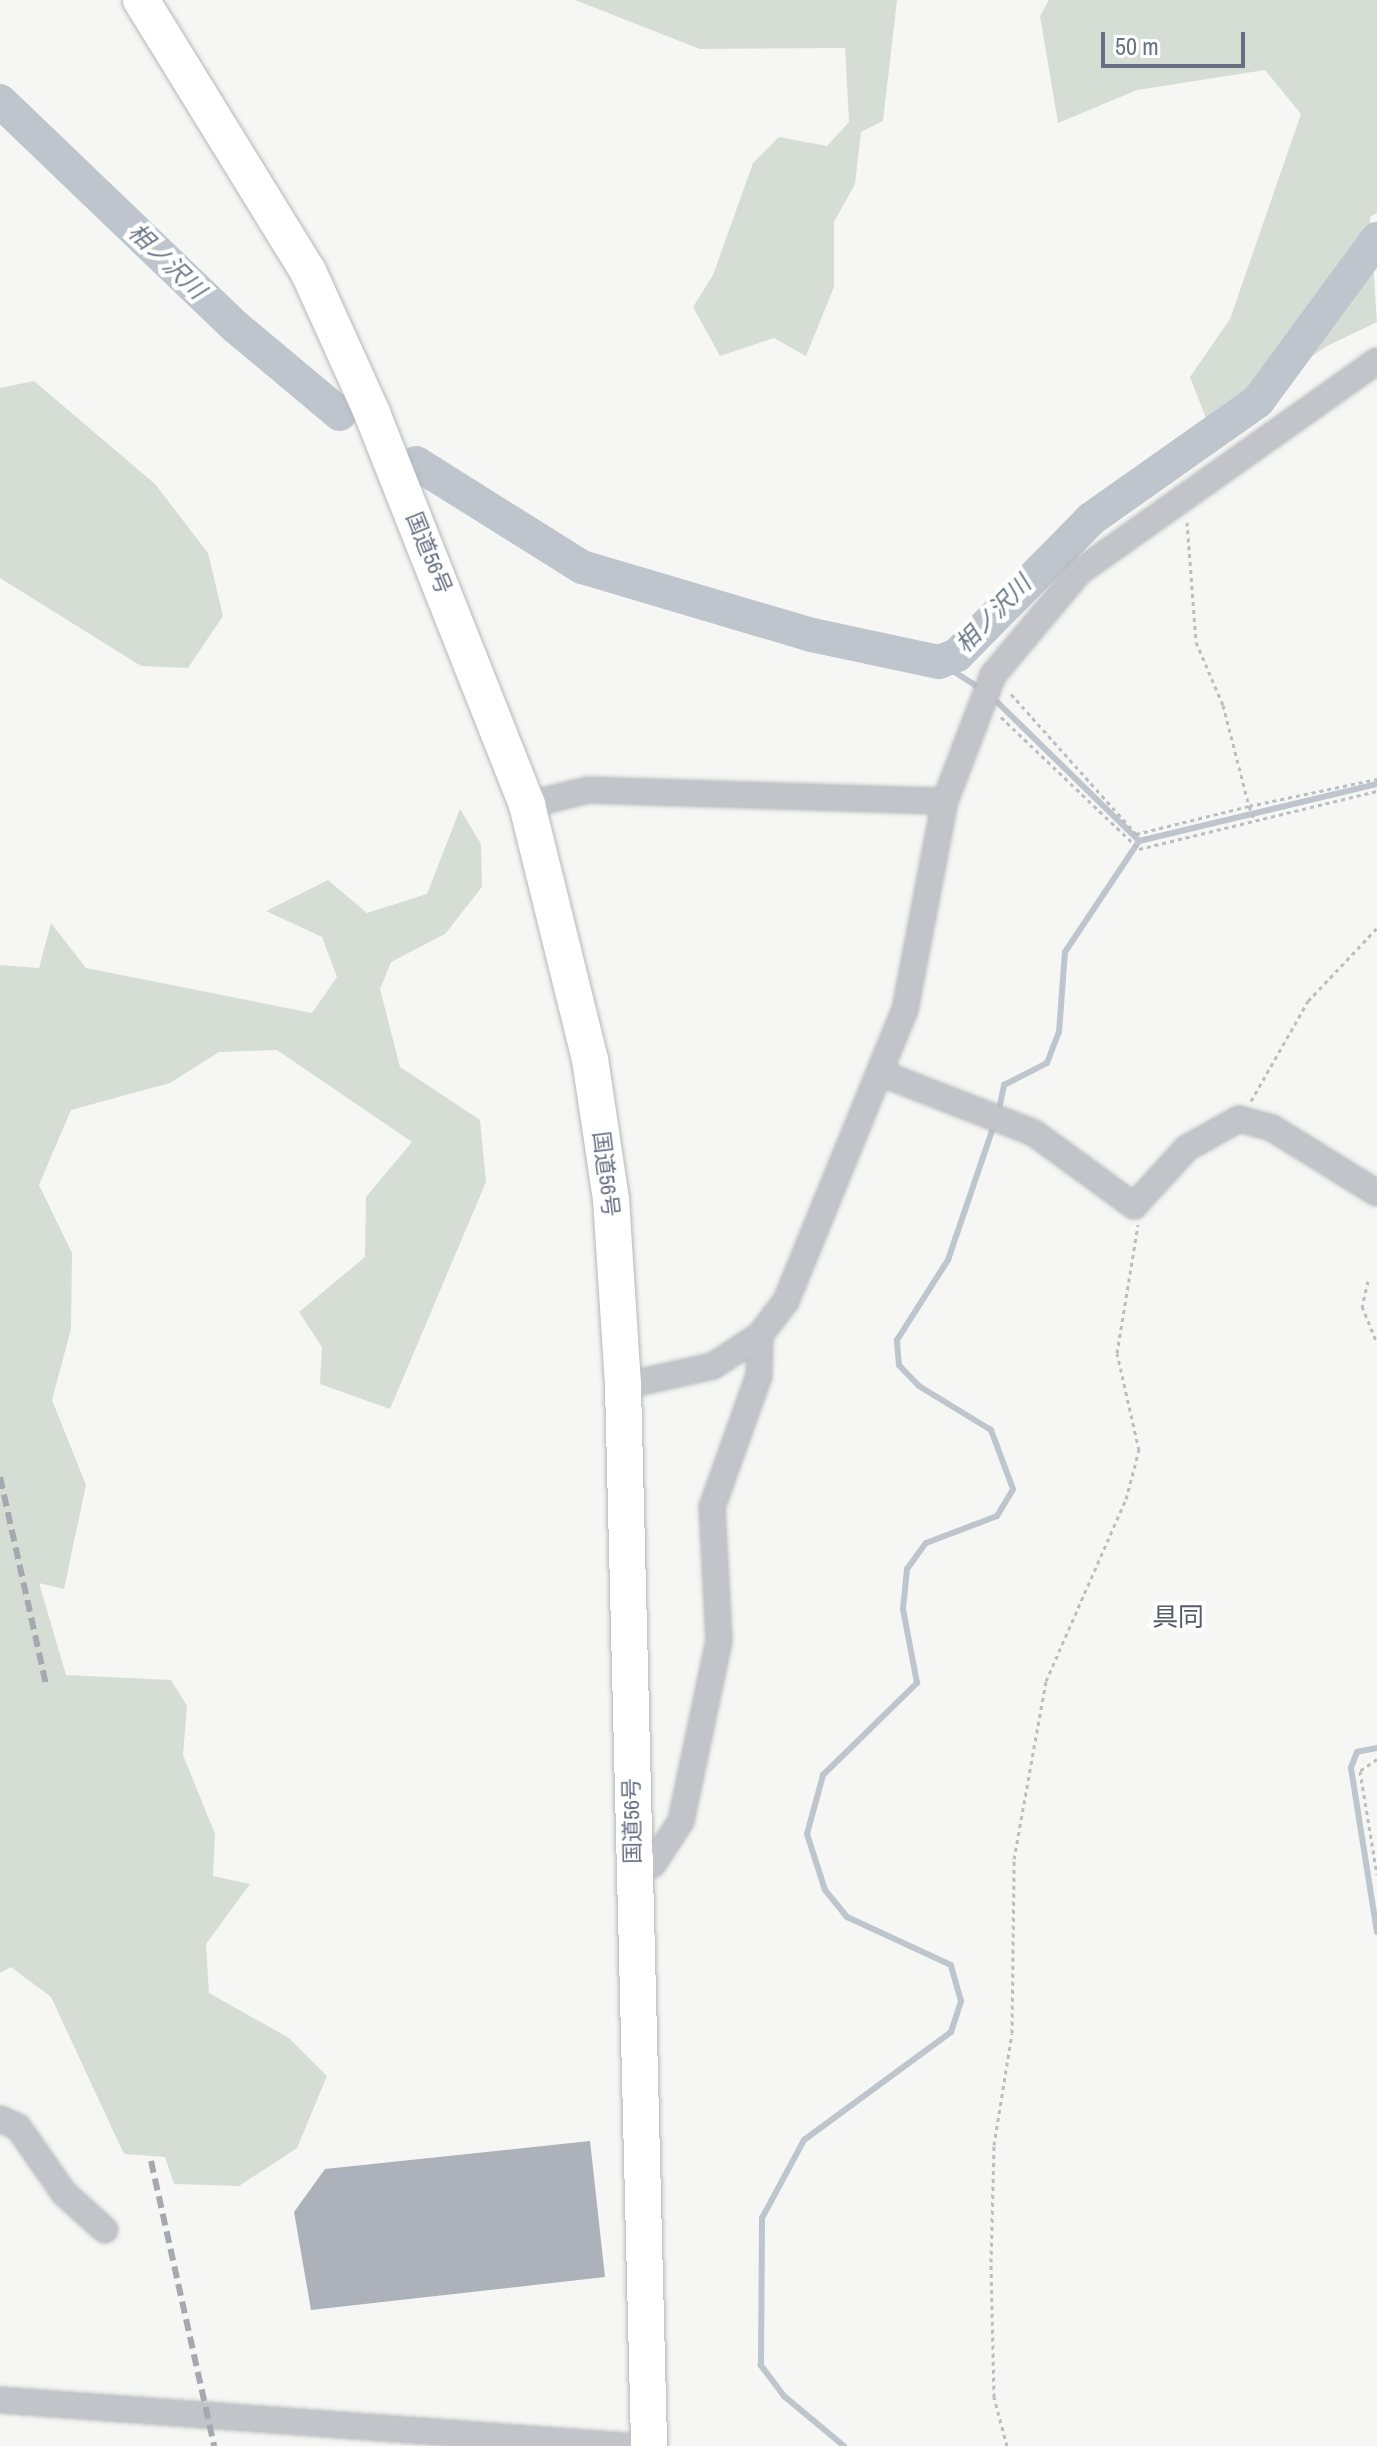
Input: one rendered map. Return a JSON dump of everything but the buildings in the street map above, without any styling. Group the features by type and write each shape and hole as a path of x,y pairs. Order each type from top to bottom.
{"highway":[{"name":"国道56号","path":"141,0 255,181 341,339 527,805 590,1059 611,1199 623,1386 649,2446"}],"street":[{"path":"623,1386 713,1366 760,1335 808,1257 883,1074 905,1010 945,801 981,702 996,671 1079,572 1184,492 1377,361"},
{"path":"527,805 588,790 945,801"},
{"path":"883,1074 1034,1133 1134,1206 1187,1148 1239,1119 1272,1128 1377,1193"},
{"path":"633,1874 653,1864 681,1821 719,1640 712,1507 759,1376 760,1335"},
{"path":"0,2119 18,2127 64,2193 105,2230"},
{"path":"0,2400 321,2436 627,2446"}],"path":[{"path":"1184,492 1194,633 1223,705 1254,819"},
{"path":"996,671 1017,709 1136,834 1377,779"},
{"path":"981,702 1006,721 1128,844 1139,849 1377,791"},
{"path":"1239,1119 1308,1001 1377,928"},
{"path":"1007,2446 994,2397 991,2262 994,2145 1012,2033 1014,1859 1046,1681 1121,1511 1139,1450 1117,1353 1133,1288 1134,1206"},
{"path":"1368,1281 1362,1306 1377,1343"},
{"path":"1377,1759 1360,1771 1377,1875"}],"shaded area":[{"path":"575,0 897,0 883,121 861,132 855,184 834,222 834,287 806,356 774,338 720,356 693,307 713,275 753,163 779,137 827,146 849,122 845,48 700,49"},
{"path":"1049,0 1377,0 1377,213 1370,217 1377,322 1327,346 1209,426 1190,377 1230,319 1301,114 1265,70 1137,90 1058,123 1040,16"},
{"path":"34,381 155,484 208,553 223,616 188,668 141,666 0,578 0,388"},
{"path":"460,809 481,844 482,887 445,934 391,962 380,989 400,1067 480,1120 486,1182 390,1409 320,1384 322,1347 299,1312 365,1257 366,1197 412,1142 277,1050 219,1052 170,1083 71,1110 39,1185 72,1253 71,1329 52,1400 86,1485 64,1589 39,1583 66,1675 171,1680 187,1706 183,1755 215,1834 213,1876 250,1884 206,1944 209,1993 289,2038 327,2076 297,2148 239,2186 174,2184 165,2157 124,2154 51,1997 11,1967 0,1973 0,965 39,968 51,923 86,968 312,1013 337,977 322,937 266,911 328,880 367,913 427,894"}],"waterway":[{"name":"相ノ沢川","path":"0,101 237,328 340,414"},
{"name":"相ノ沢川","path":"416,463 582,567 812,635 939,662 957,655 1091,519 1258,401 1377,239"},
{"path":"939,662 981,689"},
{"path":"990,695 1139,841"},
{"path":"998,1114 1004,1085 1047,1063 1059,1032 1065,952 1139,841 1377,784"},
{"path":"844,2446 784,2396 761,2365 762,2218 804,2140 951,2032 961,2001 951,1965 847,1917 825,1890 807,1834 823,1775 917,1683 903,1609 907,1569 926,1543 997,1516 1013,1489 991,1430 919,1386 899,1365 897,1340 948,1260 994,1125"},
{"path":"1377,1748 1357,1752 1351,1768 1377,1932"}],"railway":[{"path":"0,1477 46,1685"},
{"path":"151,2161 214,2446"}],"district":[{"name":"具同","path":"1178,1617"}]}
